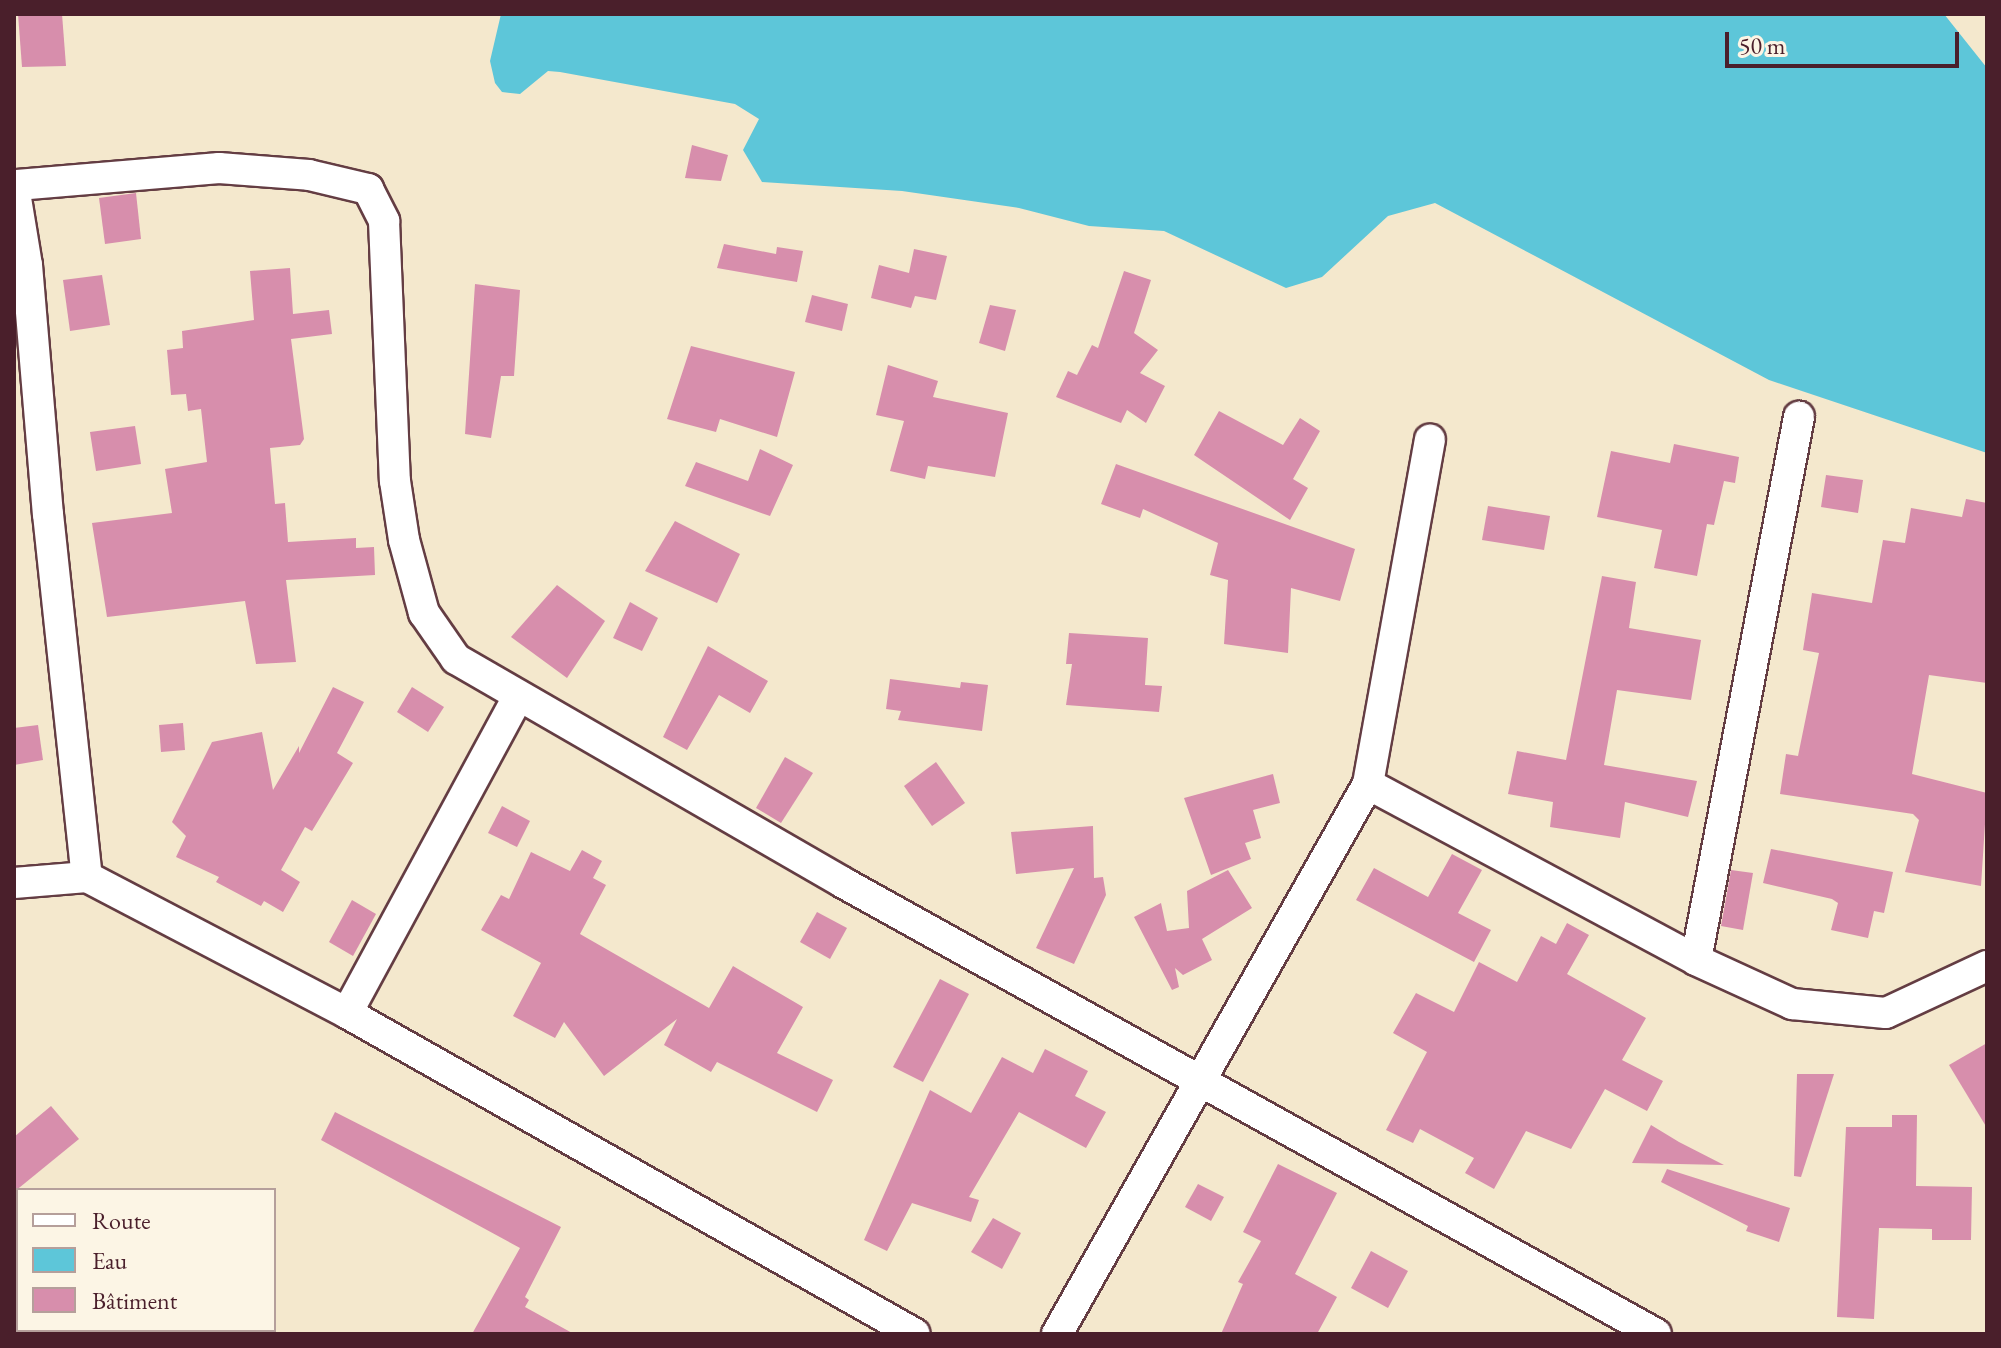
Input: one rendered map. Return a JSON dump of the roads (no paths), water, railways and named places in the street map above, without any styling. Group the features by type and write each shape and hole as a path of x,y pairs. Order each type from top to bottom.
{"street":[{"path":"87,877 15,185 219,168 309,175 368,189 384,221 395,481 413,578 424,613 456,659 1199,1082 1656,1334"},
{"path":"1696,960 1799,417"},
{"path":"1057,1334 1368,784 1430,440"},
{"path":"347,1013 518,697"},
{"path":"1368,784 1696,960 1792,1004 1872,1013 1905,1005 1987,966"},
{"path":"14,883 87,877 347,1013 915,1334"}],"water":[{"path":"501,14 1944,14 1987,68 1987,453 1769,380 1435,203 1388,216 1322,277 1286,288 1164,231 1089,226 1019,208 902,191 762,182 743,150 759,119 735,104 548,71 520,94 502,92 495,83 490,61"}]}
